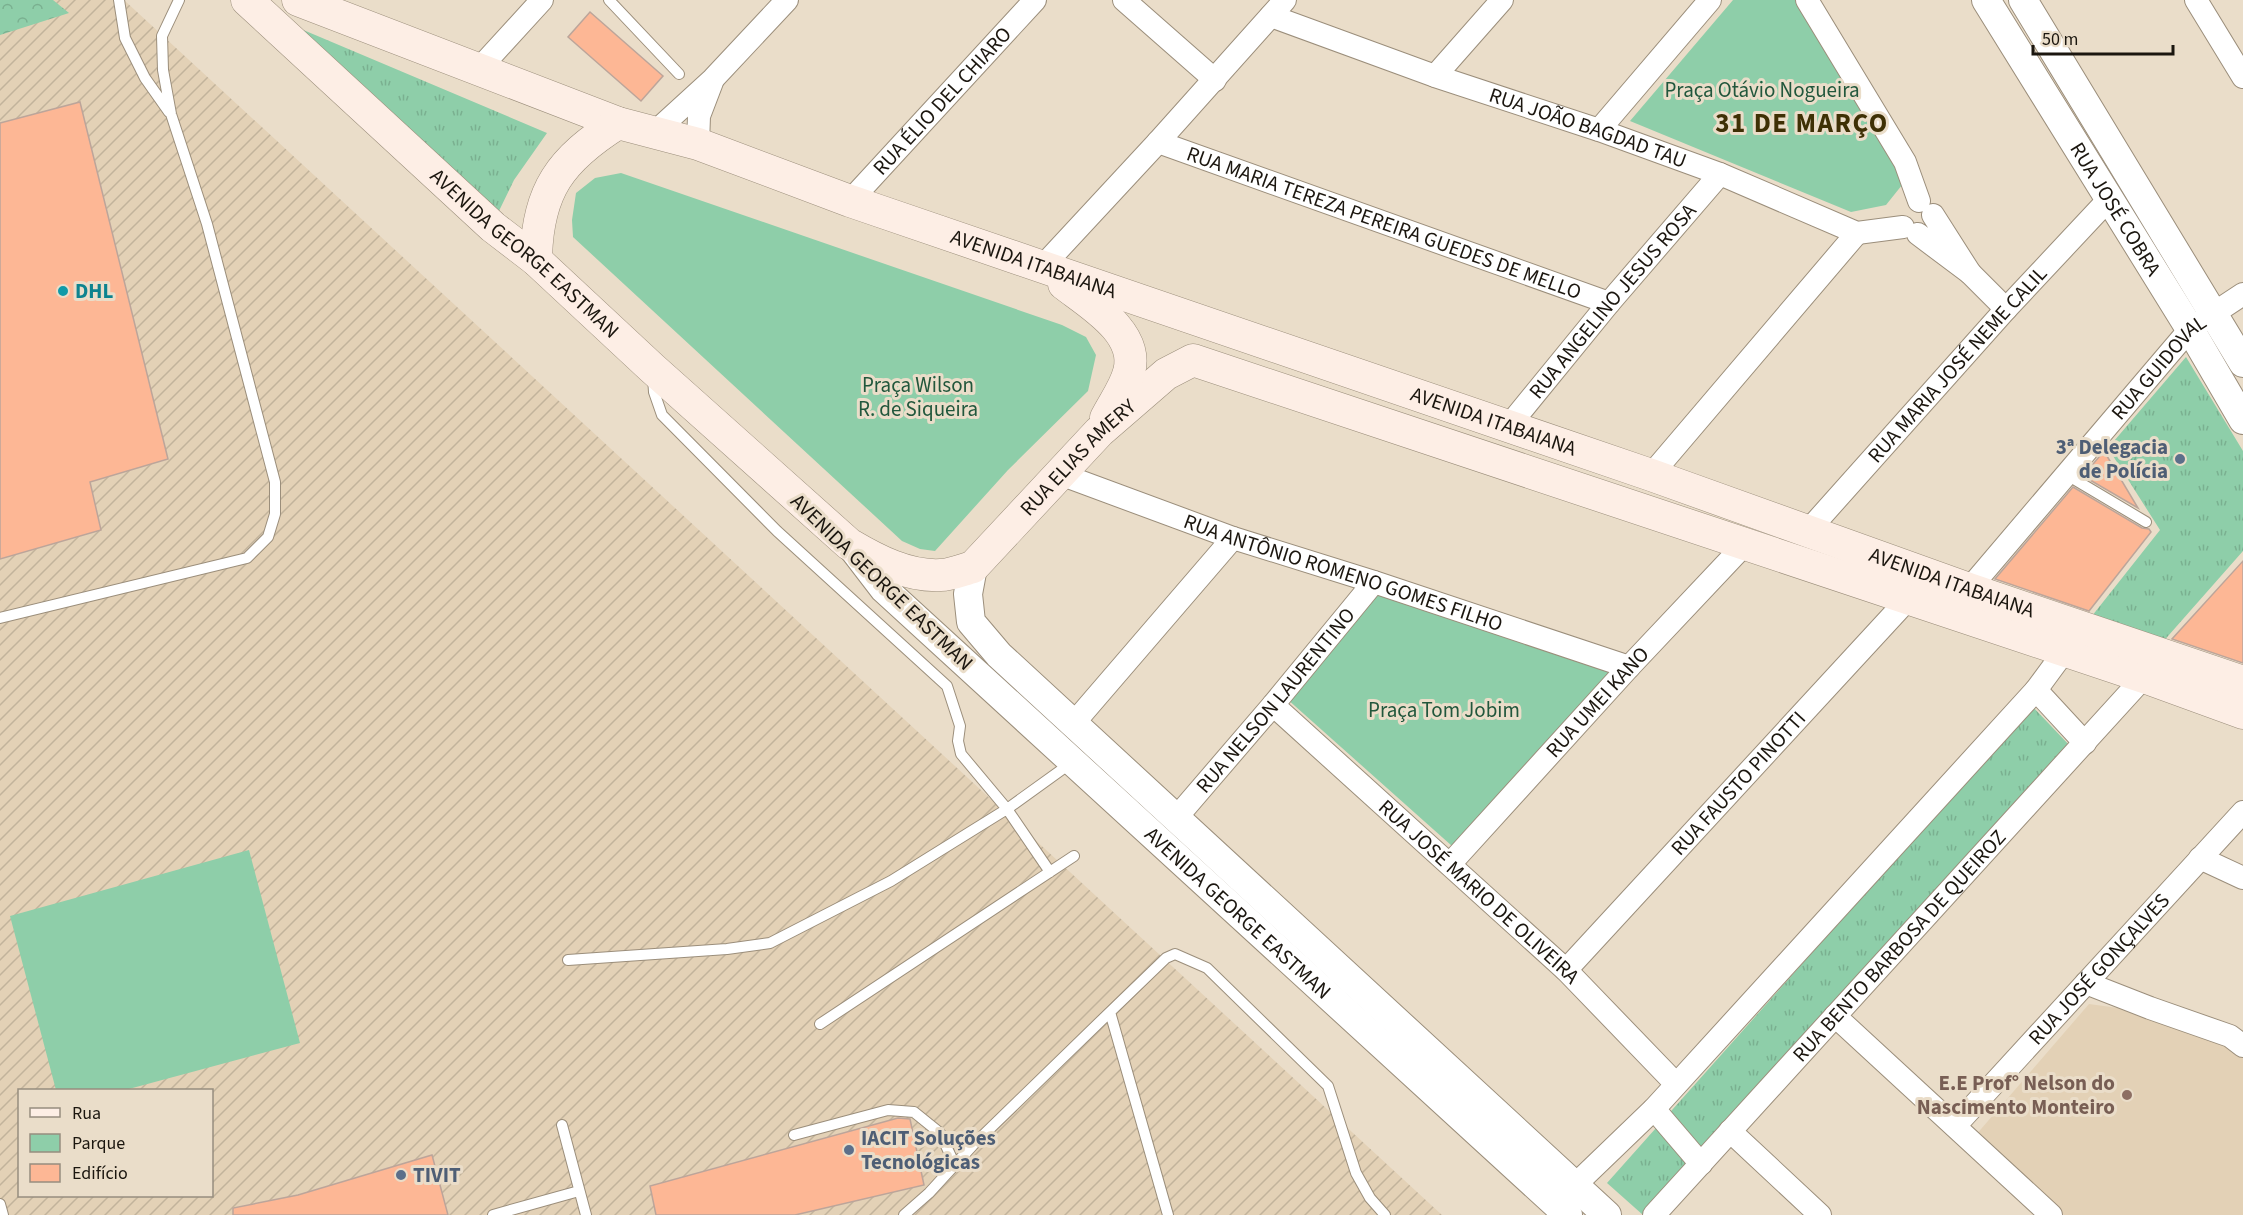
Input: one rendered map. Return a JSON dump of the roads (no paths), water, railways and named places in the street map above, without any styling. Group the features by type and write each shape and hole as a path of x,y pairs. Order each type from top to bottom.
{"main road":[{"name":"AVENIDA GEORGE EASTMAN","path":"247,0 493,227 536,260 652,368 849,544"},
{"path":"298,0 618,123 698,144"},
{"path":"536,260 538,221 553,183 576,153 590,140 618,123"},
{"name":"AVENIDA ITABAIANA","path":"698,144 850,201 1507,428 1651,475 1970,589 2243,682"},
{"path":"1042,267 1094,307 1120,331 1131,351 1129,373 1099,432"},
{"name":"AVENIDA ITABAIANA","path":"1193,360 1746,543 2064,652 2144,677 2243,713"},
{"name":"RUA ELIAS AMERY","path":"973,567 1099,432 1166,374 1193,360"},
{"path":"849,544 876,560 923,575 944,575 973,567"}],"street":[{"path":"478,70 542,0"},
{"path":"655,132 713,79 787,0"},
{"name":"RUA ÉLIO DEL CHIARO","path":"850,201 1035,0"},
{"path":"1124,0 1215,80"},
{"path":"1435,76 1502,0"},
{"path":"1599,130 1710,0"},
{"path":"1807,0 1905,162 1926,208 1970,273"},
{"name":"RUA JOSÉ COBRA","path":"1986,0 2109,199 2201,322 2243,363"},
{"name":"RUA JOSÉ COBRA","path":"2023,0 2201,322 2243,420"},
{"path":"2196,0 2243,77"},
{"path":"1042,267 1215,80 1278,8"},
{"name":"RUA JOÃO BAGDAD TAU","path":"1278,8 1435,76 1599,130 1720,174 1857,233"},
{"path":"698,144 699,116 713,79"},
{"name":"RUA MARIA TEREZA PEREIRA GUEDES DE MELLO","path":"1158,142 1609,303"},
{"name":"RUA ANGELINO JESUS ROSA","path":"1507,428 1609,303 1720,174"},
{"name":"RUA MARIA JOSÉ NEME CALIL","path":"1807,531 2006,309 2109,199"},
{"path":"1926,208 1909,203 1901,216 1910,230 1970,273 2006,309"},
{"path":"1651,475 1857,233 1910,230"},
{"name":"RUA GUIDOVAL","path":"1970,589 2201,322 2243,294"},
{"name":"RUA ANTÔNIO ROMENO GOMES FILHO","path":"1060,474 1233,538 1374,582 1629,667"},
{"path":"1073,724 1233,538"},
{"name":"RUA UMEI KANO","path":"1450,864 1629,667 1746,543"},
{"name":"AVENIDA GEORGE EASTMAN","path":"849,544 884,589 1568,1215"},
{"name":"AVENIDA GEORGE EASTMAN","path":"973,567 968,594 971,622 999,655 1607,1215"},
{"name":"RUA NELSON LAURENTINO","path":"1176,818 1374,582"},
{"name":"RUA FAUSTO PINOTTI","path":"1566,969 1909,598"},
{"path":"1575,1185 1654,1109 2036,690 2064,652"},
{"name":"RUA BENTO BARBOSA DE QUEIROZ","path":"1654,1215 2144,677"},
{"path":"2036,690 2085,743"},
{"name":"RUA JOSÉ MARIO DE OLIVEIRA","path":"1273,705 1566,969 1676,1084"},
{"name":"RUA JOSÉ GONÇALVES","path":"1956,1126 2243,812"},
{"path":"2200,858 2243,878"},
{"path":"2086,982 2150,1008 2230,1036 2243,1046"},
{"path":"1835,1016 2051,1215"},
{"path":"1654,1109 1701,1164"},
{"path":"1730,1131 1820,1215"}],"lane":[{"path":"119,0 125,38 145,78 171,114"},
{"path":"0,618 246,558 268,537 275,514 275,482 207,224 171,114 164,70 162,36 179,0"},
{"path":"609,0 679,74"},
{"path":"652,368 654,392 662,415 777,531 947,686 960,726 958,741 961,754 1007,809 1050,872"},
{"path":"2067,475 2146,522"},
{"path":"568,960 727,949 770,943 891,881 1007,809 1072,762"},
{"path":"820,1024 1074,856"},
{"path":"904,1215 929,1193 976,1142 1166,958 1175,954 1207,968 1328,1086 1356,1173 1370,1198 1385,1215"},
{"path":"1110,1012 1168,1215"},
{"path":"794,1135 888,1110 914,1112 940,1133 955,1165"},
{"path":"562,1125 586,1215"},
{"path":"493,1215 579,1191"},
{"path":"0,1204 3,1215"}],"place":[{"name":"DHL","path":"63,291"},
{"name":"3ª Delegacia de Polícia","path":"2180,459"},
{"name":"E.E Prof° Nelson do Nascimento Monteiro","path":"2127,1095"},
{"name":"IACIT Soluções Tecnológicas","path":"849,1150"},
{"name":"TIVIT","path":"401,1175"}],"district":[{"name":"31 DE MARÇO","path":"1802,123"}],"park label":[{"name":"Praça Otávio Nogueira","path":"1762,90"},
{"name":"Praça Wilson R. de Siqueira","path":"918,397"},
{"name":"Praça Tom Jobim","path":"1444,710"}]}
